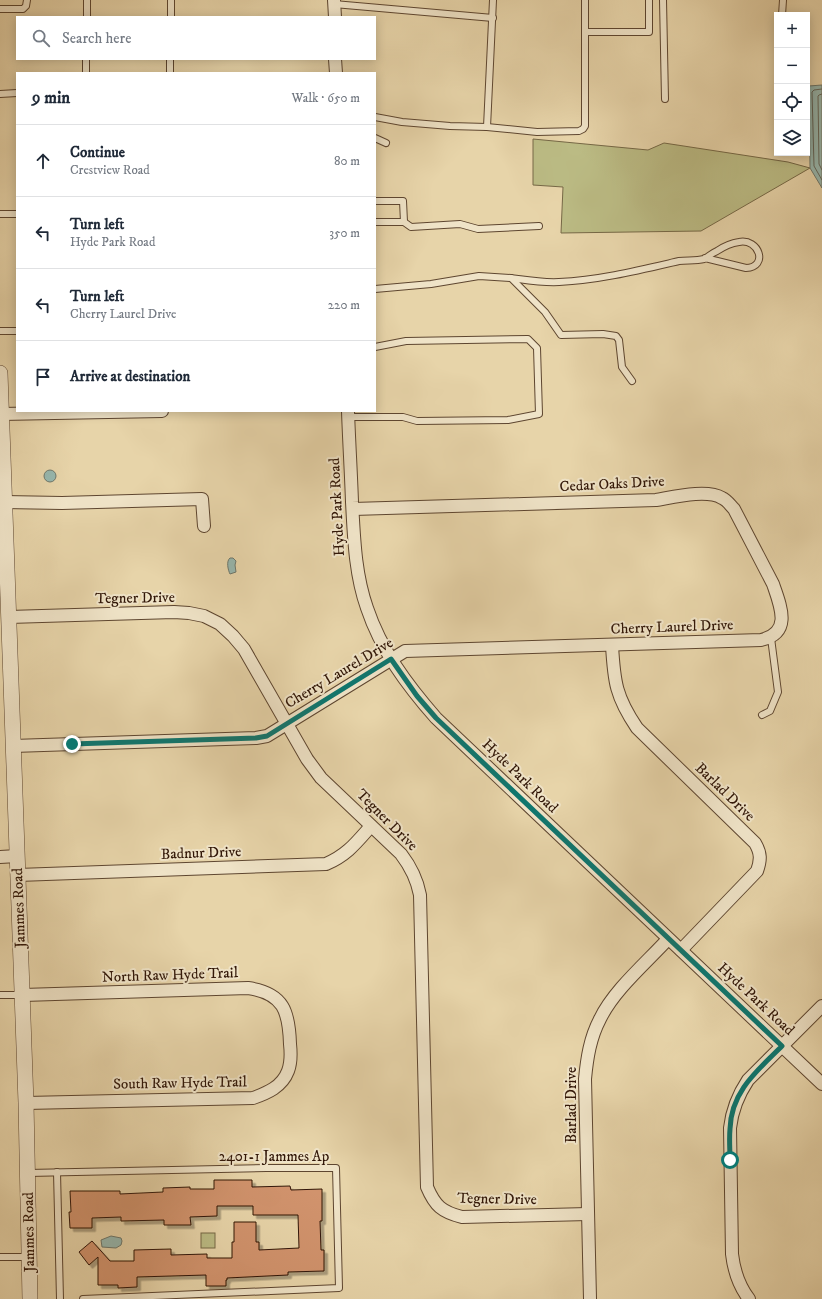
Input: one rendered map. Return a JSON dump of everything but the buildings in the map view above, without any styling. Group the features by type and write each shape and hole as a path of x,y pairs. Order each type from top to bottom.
{"street":[{"path":"334,2 335,16"},
{"path":"336,60 336,72"},
{"name":"Jammes Road","path":"0,373 23,995 30,1299"},
{"path":"1,414 108,412"},
{"name":"Hyde Park Road","path":"348,414 355,552 359,580 367,608 391,659 417,696 436,718 822,1084"},
{"name":"Cedar Oaks Drive","path":"353,509 656,500 712,494 722,497 729,502 734,509 772,584 777,596 782,619 775,634"},
{"path":"4,502 62,504 202,499 204,526"},
{"name":"Tegner Drive","path":"8,617 174,612 204,616 220,624 233,636 244,649 307,759 321,778 401,854 411,867 418,882 420,894 427,1187 432,1198 439,1208 462,1218 588,1214"},
{"name":"Cherry Laurel Drive","path":"13,746 256,738 267,736 405,651 761,640 775,634"},
{"name":"Barlad Drive","path":"612,645 613,675 619,695 626,711 637,728 755,842 760,851 760,862 756,871 681,950"},
{"name":"Badnur Drive","path":"18,875 326,864 338,859 349,850 371,826"},
{"path":"0,857 17,856"},
{"name":"Barlad Drive","path":"590,1299 585,1079 587,1058 592,1036 600,1018 620,990 668,939"},
{"name":"North Raw Hyde Trail","path":"23,995 248,988 260,990 271,995 283,1006 288,1018 290,1035"},
{"path":"749,1299 738,1281 732,1254 730,1128 732,1114 736,1102 748,1080 822,1006"},
{"name":"South Raw Hyde Trail","path":"26,1103 253,1098 268,1093 279,1084 288,1072 291,1059 290,1035"}],"lane":[{"path":"0,9 23,9 26,6 27,0"},
{"path":"87,0 87,16"},
{"path":"170,16 171,0"},
{"path":"487,127 493,0"},
{"path":"376,118 402,122 487,127 537,132 579,131 583,129 585,126 585,0"},
{"path":"585,32 649,32 649,0"},
{"path":"663,0 665,99"},
{"path":"782,0 782,12"},
{"path":"334,2 493,18"},
{"path":"86,60 86,72"},
{"path":"170,60 170,72"},
{"path":"0,94 16,93"},
{"path":"376,138 386,143"},
{"path":"376,201 403,201 404,222"},
{"path":"0,214 16,214"},
{"path":"376,222 404,222 411,228 460,224 478,229 539,226"},
{"path":"376,289 431,284 479,276 558,282 600,278 681,261 705,258 746,268 752,268 757,264 759,252 750,242 745,241 717,250 705,258"},
{"path":"510,278 545,312 561,336 604,334 616,336 619,340 622,367 632,381"},
{"path":"0,331 16,331"},
{"path":"348,414 403,417 417,421 508,420 539,414 537,348 528,339 406,341 376,347"},
{"path":"762,715 770,711 778,692 775,634"},
{"path":"0,995 23,995"},
{"name":"2401-1 Jammes Ap","path":"28,1173 336,1168 339,1288 83,1299"},
{"path":"57,1172 60,1299"},
{"path":"0,1257 30,1257"}],"green space":[{"path":"533,139 648,150 664,143 788,162 810,168 701,231 561,233 563,187 533,185"},
{"path":"201,1233 215,1233 215,1248 201,1248"}],"water":[{"path":"822,85 822,188 810,168 810,86"},
{"path":"50,470 54,472 56,476 54,480 50,482 46,480 44,476 46,472"},
{"path":"230,558 233,558 236,561 236,572 230,574 228,563"},
{"path":"111,1236 121,1238 121,1245 116,1248 102,1247 101,1240"}],"route":[{"path":"72,744 256,738 267,736 391,659 417,696 436,718 782,1046 748,1080 736,1102 730,1128 730,1160"}]}
